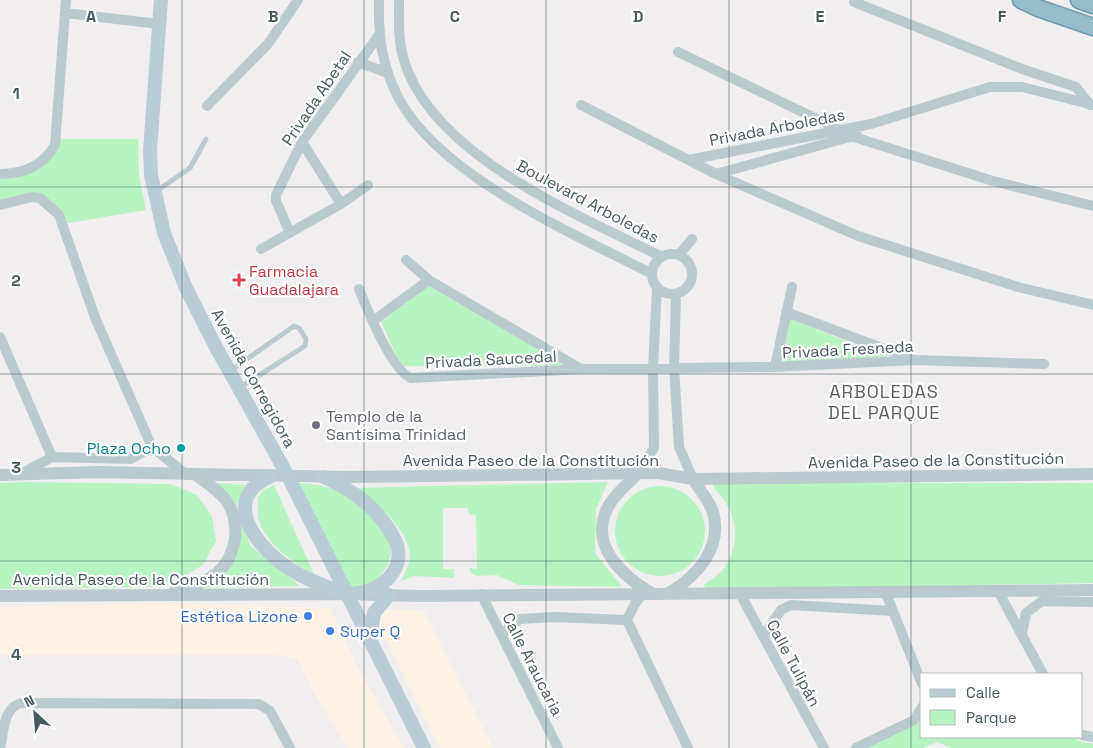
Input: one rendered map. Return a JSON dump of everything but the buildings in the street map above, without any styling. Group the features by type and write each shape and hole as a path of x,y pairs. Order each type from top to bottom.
{"highway":[{"path":"1021,0 1038,8 1093,27"},
{"path":"1079,0 1093,5"}],"main road":[{"name":"Avenida Corregidora","path":"161,0 150,136 151,175 164,233 186,288 229,372 288,476 424,748"},
{"path":"271,476 256,482 247,494 244,510 251,528 270,551 294,572 347,594 377,587 386,579 398,563 399,549 391,531 374,510 354,493 324,477"},
{"path":"370,639 374,613 389,595"}],"street":[{"path":"0,174 34,168 48,158 55,145 66,0"},
{"path":"207,106 274,38 298,0"},
{"path":"379,0 378,35 388,73 400,100 425,133 455,161 509,200 652,274"},
{"name":"Boulevard Arboledas","path":"399,0 400,38 404,58 414,84 424,101 466,147 518,184 662,257"},
{"path":"854,2 1022,69 1076,87 1092,105"},
{"path":"65,14 159,24"},
{"name":"Privada Abetal","path":"290,233 276,201 276,195 302,142 378,35"},
{"path":"678,52 842,129 854,137 993,181 1093,206"},
{"path":"358,62 388,73"},
{"name":"Privada Arboledas","path":"689,160 871,124 990,86 1022,87 1092,105"},
{"path":"581,106 716,174 858,236 1018,287 1093,305"},
{"name":"Privada Arboledas","path":"716,174 814,146 854,137 871,124"},
{"path":"302,142 341,204"},
{"path":"455,161 466,147"},
{"path":"261,249 341,204 368,185"},
{"path":"0,204 32,197 40,198 59,215 96,320 152,447 219,493 230,507 235,524 232,550 224,566 210,578 162,596"},
{"path":"679,255 692,239"},
{"path":"627,620 648,593 615,566 606,549 603,529 607,510 616,496 638,474 654,448 653,368 657,288 652,274 655,264 662,257 670,254 679,255 688,261 692,270 692,281 686,290 676,294 666,294 657,288"},
{"name":"Privada Saucedal","path":"406,260 428,280 582,369"},
{"path":"373,321 428,280"},
{"path":"775,368 792,286"},
{"name":"Privada Saucedal","path":"359,289 373,321 400,371 411,378 582,369 653,368"},
{"path":"668,593 686,582 701,566 712,549 716,528 712,510 693,479 678,447 674,368 676,294"},
{"path":"786,312 915,360"},
{"path":"0,337 52,458"},
{"name":"Privada Fresneda","path":"653,368 775,368 915,360 1044,364"},
{"path":"21,474 52,458 131,459 152,447"},
{"name":"Avenida Paseo de la Constitución","path":"0,475 99,472 324,477 658,473 693,479 1093,474"},
{"path":"998,590 1042,673"},
{"name":"Avenida Paseo de la Constitución","path":"0,596 1093,590"},
{"path":"885,591 920,679"},
{"name":"Calle Tulipán","path":"739,592 824,748"},
{"name":"Calle Araucaria","path":"481,594 558,748"},
{"path":"1022,634 1026,613 1042,601 1093,602"},
{"path":"763,637 781,610 791,605 892,611"},
{"path":"502,634 520,619 555,617 627,620"},
{"path":"627,620 688,748"},
{"path":"0,748 8,711 13,705 21,703 259,704 270,711 290,748"},
{"path":"856,748 914,720 920,710"}],"lane":[{"path":"155,192 190,168 206,139"},
{"path":"229,372 294,326 299,328 306,339 305,346 239,388"}],"shaded area":[{"path":"160,603 330,608 356,664 404,748 348,748 312,690 297,658 276,655 0,655 0,607"},
{"path":"371,609 424,611 493,748 440,748"}],"green space":[{"path":"56,139 138,139 139,176 146,210 63,224 32,197 0,205 0,174 34,168"},
{"path":"430,285 573,366 401,366 381,322"},
{"path":"790,319 895,360 782,362"},
{"path":"608,482 596,509 595,553 622,587 518,585 497,575 477,576 471,573 469,568 477,569 476,515 469,514 468,508 443,508 443,569 454,569 454,578 413,576 401,581 410,555 404,536 380,507 354,488"},
{"path":"0,483 171,484 197,495 212,516 216,541 203,565 181,578 151,587 0,589"},
{"path":"216,483 245,485 237,507 250,545 300,586 204,588 226,571 239,542"},
{"path":"298,483 336,490 352,499 375,520 390,543 391,552 386,568 374,581 368,585 351,588"},
{"path":"713,483 1093,483 1093,583 706,590 704,585 723,570 731,556 735,536 732,515 722,497 714,488"},
{"path":"274,485 314,574 282,553 269,539 260,524 258,497 263,490"},
{"path":"660,486 677,489 692,499 702,514 705,531 702,548 692,563 677,573 660,576 643,573 628,563 618,548 615,531 618,514 628,499 643,489"},
{"path":"920,714 920,738 1076,738 1078,741 1093,744 1093,748 952,748 937,742 923,748 854,748"}],"place":[{"name":"Farmacia Guadalajara","path":"239,280"},
{"name":"Templo de la Santísima Trinidad","path":"316,425"},
{"name":"Plaza Ocho","path":"181,448"},
{"name":"Estética Lizone","path":"308,616"},
{"name":"Super Q","path":"330,631"}],"district":[{"name":"ARBOLEDAS DEL PARQUE","path":"884,402"}]}
